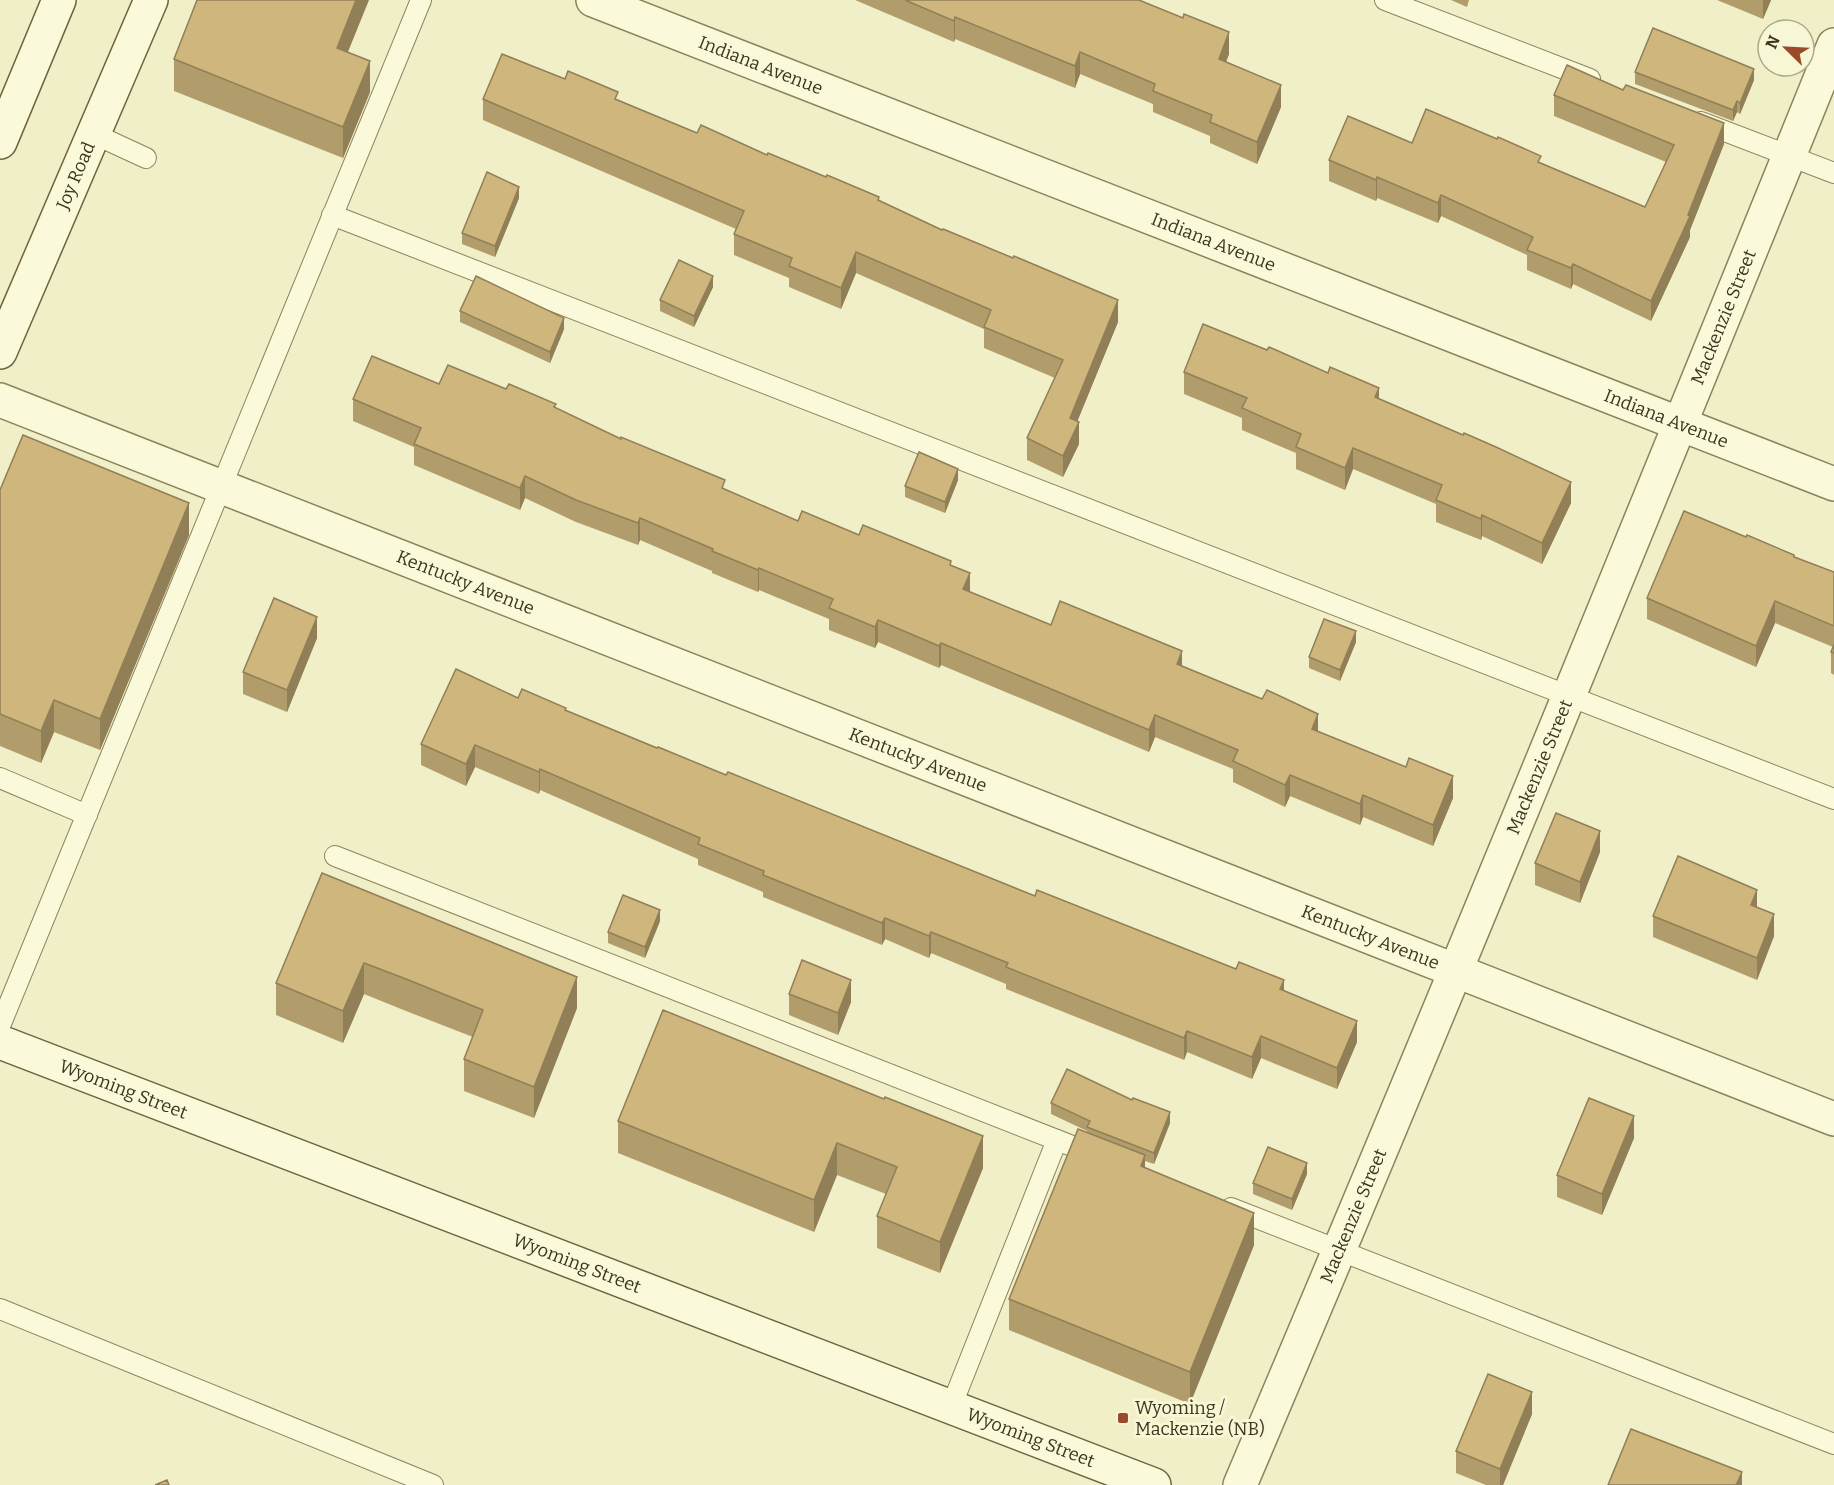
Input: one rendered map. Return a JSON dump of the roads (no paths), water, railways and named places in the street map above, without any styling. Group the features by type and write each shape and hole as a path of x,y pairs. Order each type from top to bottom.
{"street":[{"path":"0,142 59,0"},
{"name":"Joy Road","path":"0,352 151,0"},
{"name":"Indiana Avenue","path":"593,0 1834,484"},
{"name":"Mackenzie Street","path":"1240,1485 1569,695 1834,45"},
{"name":"Kentucky Avenue","path":"0,400 1834,1119"},
{"name":"Wyoming Street","path":"0,1042 1154,1485"}],"lane":[{"path":"0,1026 221,487 317,233 332,215 421,0"},
{"path":"1385,0 1604,84"},
{"path":"1680,114 1834,173"},
{"path":"94,134 146,158"},
{"path":"332,215 1834,799"},
{"path":"0,778 87,815"},
{"path":"335,856 1112,1161"},
{"path":"951,1407 1057,1140"},
{"path":"1209,1200 1834,1443"},
{"path":"0,1309 433,1485"}],"place":[{"name":"Wyoming / Mackenzie (NB)","path":"1123,1418"}]}
